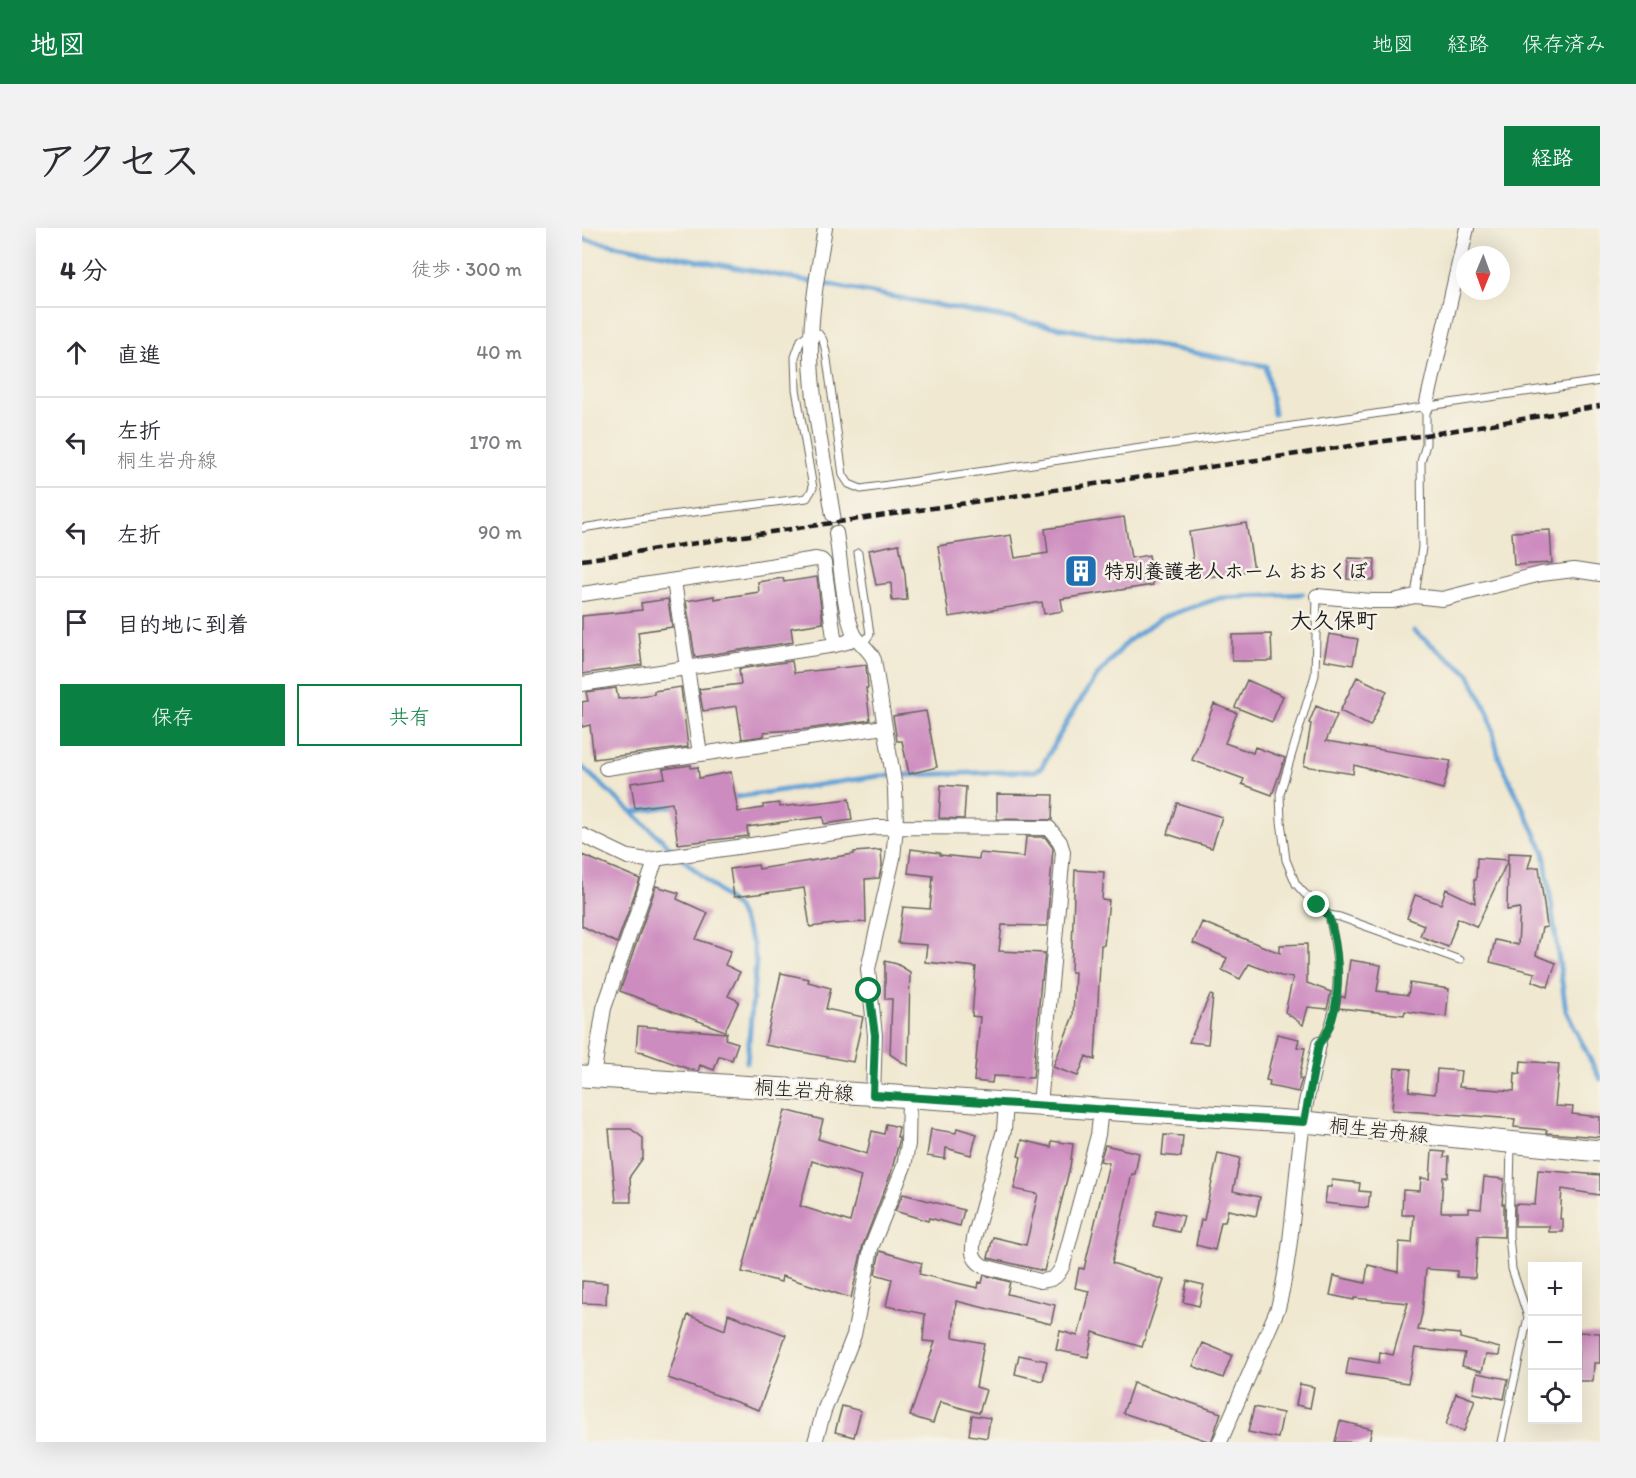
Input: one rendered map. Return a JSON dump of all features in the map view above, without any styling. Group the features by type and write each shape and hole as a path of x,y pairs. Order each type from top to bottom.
{"main road":[{"name":"桐生岩舟線","path":"588,1076 1304,1122 1600,1151"}],"street":[{"path":"825,228 816,282 811,358 814,393 833,515"},
{"path":"1426,407 1467,228"},
{"path":"836,533 849,619 859,640 871,651 874,660 895,788 896,827 893,858 868,969 875,1035 873,1095"},
{"path":"582,594 821,560 824,563 835,645"},
{"path":"1317,596 1371,601 1393,601 1415,596 1442,598 1520,578 1563,571 1600,574"},
{"path":"674,581 700,754"},
{"path":"582,684 859,640"},
{"path":"606,768 884,727"},
{"path":"582,835 628,857 656,859 876,827 1049,828 1060,842 1063,852 1040,1106"},
{"path":"588,1076 604,1008 656,859"},
{"path":"1220,1442 1278,1308 1283,1288 1295,1210 1304,1122 1319,1044"},
{"path":"815,1442 824,1411 854,1335 871,1248 904,1166 908,1144 909,1096"},
{"path":"1006,1103 1004,1130 972,1253 976,1261 983,1266 1041,1281 1058,1277 1063,1265 1098,1135 1101,1109"}],"lane":[{"path":"582,528 807,498 813,488 796,389 795,357 801,340 811,331 818,333 823,340 826,352 843,475 849,484 861,489 1600,381"},
{"path":"1415,596 1422,547 1421,462 1426,444 1426,407"},
{"path":"858,553 870,634 859,640"},
{"path":"1317,596 1315,675 1280,794 1284,846 1290,871 1304,893 1329,915 1460,960"},
{"path":"1319,1044 1325,1038 1336,1003 1337,951 1329,915"},
{"path":"1501,1442 1528,1317 1512,1269 1510,1142"}],"building":[{"name":"特別養護老人ホーム おおくぼ","path":"1124,517 1131,558 1149,555 1153,585 1061,599 1063,611 1044,614 1042,602 949,617 938,546 1011,535 1015,558 1048,553 1045,529"},
{"path":"1246,523 1254,570 1196,579 1189,532"},
{"path":"1550,530 1552,563 1514,565 1512,532"},
{"path":"899,544 907,600 892,601 891,583 876,585 869,550"},
{"path":"1348,558 1375,559 1374,580 1347,579"},
{"path":"817,577 823,623 791,628 793,642 695,657 686,601 759,592 758,582 783,578 784,582"},
{"path":"668,599 672,627 638,632 642,665 582,674 582,616 642,610 641,603"},
{"path":"1271,634 1272,661 1232,661 1232,635"},
{"path":"1329,634 1358,639 1353,665 1324,660"},
{"path":"792,661 794,673 866,665 870,720 807,729 764,732 764,736 742,739 737,706 703,711 699,689 741,684 739,669"},
{"path":"1357,677 1387,691 1370,726 1340,711"},
{"path":"1247,680 1283,696 1272,722 1235,707"},
{"path":"681,687 688,747 594,759 590,725 582,727 582,702 588,701 586,692 616,688 618,699 654,694 654,691"},
{"path":"1214,704 1237,713 1225,743 1253,753 1255,747 1285,758 1272,795 1242,784 1244,779 1192,760"},
{"path":"1316,706 1337,715 1326,741 1451,761 1443,789 1354,765 1353,774 1304,766 1311,724 1309,723"},
{"path":"926,711 937,767 909,774 902,741 897,741 893,716"},
{"path":"691,765 691,768 698,767 699,778 731,772 738,812 779,803 780,807 849,799 852,820 824,824 823,817 790,821 747,827 748,836 678,844 672,803 635,808 631,783 665,778 663,769"},
{"path":"941,785 966,787 964,819 939,818"},
{"path":"997,794 1053,795 1052,820 997,819"},
{"path":"1177,803 1222,817 1212,848 1167,834"},
{"path":"1026,837 1045,837 1053,848 1047,926 1002,925 999,951 1045,953 1033,1078 993,1076 992,1083 974,1081 980,1017 972,1016 976,967 925,962 927,945 898,943 903,907 930,909 933,876 908,873 911,849 979,859 980,853 1024,857"},
{"path":"881,850 882,865 879,878 865,879 866,922 810,927 804,888 734,897 730,869 758,865 759,869 854,854 854,852"},
{"path":"1508,853 1532,854 1528,868 1539,867 1547,927 1542,928 1536,955 1556,963 1548,987 1532,981 1535,973 1490,962 1495,940 1518,945 1520,908 1507,910"},
{"path":"582,855 640,879 617,943 582,926"},
{"path":"1477,858 1508,860 1476,928 1458,918 1448,947 1420,936 1424,925 1407,918 1415,895 1441,904 1446,889 1475,903 1474,880 1476,880"},
{"path":"1075,870 1104,872 1102,900 1109,901 1104,945 1101,945 1095,1060 1086,1056 1078,1076 1053,1067 1073,1016 1075,972 1071,972"},
{"path":"656,886 679,893 677,899 708,913 696,939 731,951 725,965 740,972 728,996 739,1001 725,1031 620,991"},
{"path":"1202,922 1280,953 1280,945 1307,944 1307,983 1331,992 1327,1009 1308,1007 1303,1025 1285,1012 1293,977 1281,976 1249,964 1240,979 1222,970 1227,958 1193,943"},
{"path":"1350,960 1381,965 1377,991 1408,995 1410,983 1449,989 1446,1017 1405,1011 1404,1015 1339,1008 1341,996 1345,998"},
{"path":"885,961 897,964 910,972 908,1066 890,1054 892,999 885,999"},
{"path":"781,973 809,979 808,982 831,988 826,1009 863,1017 853,1062 765,1045"},
{"path":"1210,995 1213,996 1208,1044 1189,1042"},
{"path":"638,1026 727,1033 725,1039 738,1043 732,1060 719,1056 714,1070 700,1065 698,1071 692,1070 636,1051"},
{"path":"1277,1034 1299,1039 1297,1047 1305,1048 1299,1079 1302,1079 1298,1092 1269,1086 1270,1081 1266,1080"},
{"path":"1521,1061 1559,1064 1555,1106 1573,1107 1572,1114 1600,1117 1600,1137 1546,1133 1547,1130 1514,1127 1515,1119 1392,1110 1395,1068 1411,1069 1409,1091 1435,1094 1437,1069 1461,1071 1459,1087 1514,1091 1515,1073 1520,1074"},
{"path":"785,1110 823,1120 818,1139 867,1154 872,1131 884,1134 886,1124 899,1127 897,1137 899,1137 899,1142 891,1173 863,1245 851,1298 782,1276 781,1282 742,1272","holes":["812,1161 861,1176 850,1222 800,1206"]},
{"path":"957,1128 977,1134 971,1155 946,1148 945,1159 927,1156 931,1129 956,1133"},
{"path":"609,1129 631,1129 643,1138 643,1158 630,1176 631,1202 616,1202"},
{"path":"1164,1135 1183,1136 1181,1157 1162,1155"},
{"path":"1022,1140 1051,1147 1052,1141 1073,1144 1070,1167 1044,1271 988,1258 993,1237 1026,1245 1038,1194 1014,1189"},
{"path":"1105,1145 1139,1153 1112,1263 1164,1280 1142,1347 1093,1332 1088,1357 1056,1350 1060,1331 1078,1336 1089,1291 1075,1288 1079,1268 1084,1269 1109,1163 1100,1161"},
{"path":"1432,1151 1445,1152 1444,1157 1449,1157 1448,1177 1443,1177 1441,1212 1469,1212 1469,1208 1481,1209 1484,1177 1504,1179 1502,1204 1504,1204 1504,1237 1478,1236 1475,1278 1457,1277 1457,1271 1426,1269 1422,1314 1418,1330 1460,1334 1460,1338 1500,1348 1499,1356 1486,1355 1482,1371 1462,1366 1465,1353 1415,1348 1408,1383 1346,1374 1349,1358 1379,1363 1380,1352 1393,1355 1408,1303 1354,1298 1354,1300 1330,1295 1334,1276 1365,1283 1368,1265 1398,1272 1399,1242 1412,1243 1414,1215 1402,1215 1403,1190 1420,1191 1421,1178 1430,1179"},
{"path":"1218,1153 1240,1158 1233,1191 1260,1197 1256,1216 1228,1210 1225,1222 1221,1222 1215,1250 1196,1245 1201,1220 1204,1220"},
{"path":"1538,1170 1600,1175 1600,1195 1562,1189 1560,1219 1563,1219 1563,1232 1549,1232 1549,1226 1515,1226 1515,1204 1535,1205"},
{"path":"1332,1180 1360,1183 1359,1191 1370,1192 1368,1208 1325,1203 1327,1187 1331,1187"},
{"path":"903,1194 964,1210 960,1226 929,1218 928,1221 895,1211"},
{"path":"1157,1210 1184,1216 1179,1232 1153,1226"},
{"path":"880,1251 922,1263 919,1274 978,1288 984,1275 1010,1282 1007,1294 1055,1305 1051,1324 956,1301 953,1337 984,1343 976,1387 986,1390 979,1413 940,1402 933,1423 910,1416 935,1342 923,1341 925,1314 886,1306 892,1279 875,1274"},
{"path":"582,1281 607,1283 606,1304 582,1303"},
{"path":"1187,1281 1204,1285 1199,1306 1183,1302"},
{"path":"728,1314 786,1335 759,1410 668,1378 688,1315 725,1330"},
{"path":"1582,1332 1600,1333 1600,1363 1594,1363 1593,1381 1582,1381"},
{"path":"1203,1343 1232,1355 1223,1378 1193,1366"},
{"path":"1019,1355 1047,1361 1043,1381 1015,1374"},
{"path":"1477,1373 1508,1379 1504,1399 1473,1393"},
{"path":"1133,1383 1221,1413 1211,1442 1123,1413"},
{"path":"1300,1384 1314,1387 1310,1408 1296,1405"},
{"path":"1456,1393 1475,1400 1464,1431 1446,1425"},
{"path":"842,1406 861,1411 854,1437 835,1432"},
{"path":"1254,1407 1283,1413 1278,1438 1248,1432"},
{"path":"972,1415 990,1418 987,1438 969,1435"},
{"path":"1340,1421 1372,1429 1369,1442 1335,1442"}],"waterway":[{"path":"582,239 1266,366 1274,414"},
{"path":"729,798 879,776 1035,771 1041,768 1072,713 1097,676 1128,641 1163,617 1220,598 1303,594"},
{"path":"1414,631 1469,674 1489,715 1499,758 1544,852 1566,1011 1600,1079"},
{"path":"582,767 737,908 753,944 756,962 747,1062"},
{"path":"632,812 678,805"}],"railway":[{"path":"582,560 1432,434 1600,406"}],"place":[{"name":"特別養護老人ホーム おおくぼ","path":"1081,571"}],"district":[{"name":"大久保町","path":"1334,620"}],"route":[{"path":"869,991 875,1035 873,1095 1304,1122 1319,1044 1325,1038 1336,1003 1338,971 1337,951 1329,915 1317,905"}]}
